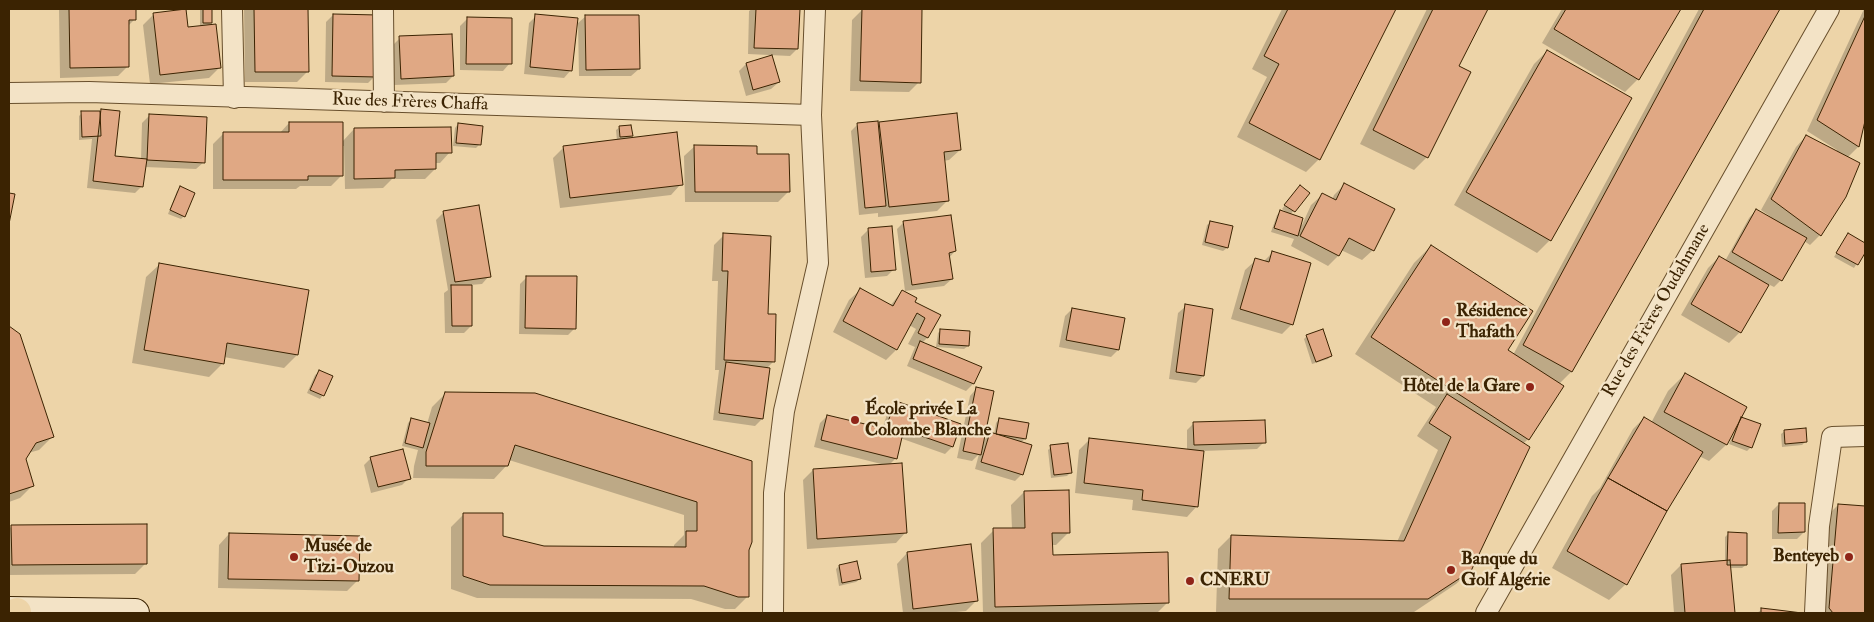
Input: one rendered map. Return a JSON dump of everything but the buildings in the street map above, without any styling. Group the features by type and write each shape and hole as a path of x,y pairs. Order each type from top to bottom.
{"main road":[{"path":"13,612 135,613"}],"street":[{"path":"232,9 234,98"},
{"path":"383,9 384,102"},
{"path":"773,613 774,493 784,412 818,264 811,115 815,9"},
{"name":"Rue des Frères Oudahmane","path":"1486,613 1829,9"},
{"name":"Rue des Frères Chaffa","path":"9,93 89,92 811,115"},
{"path":"1815,613 1818,526 1832,437 1865,436"}],"place":[{"name":"Résidence Thafath","path":"1446,322"},
{"name":"Hôtel de la Gare","path":"1530,387"},
{"name":"École privée La Colombe Blanche","path":"855,420"},
{"name":"Musée de Tizi-Ouzou","path":"294,557"},
{"name":"Benteyeb","path":"1849,557"},
{"name":"Banque du Golf Algérie","path":"1451,570"},
{"name":"CNERU","path":"1190,581"}]}
